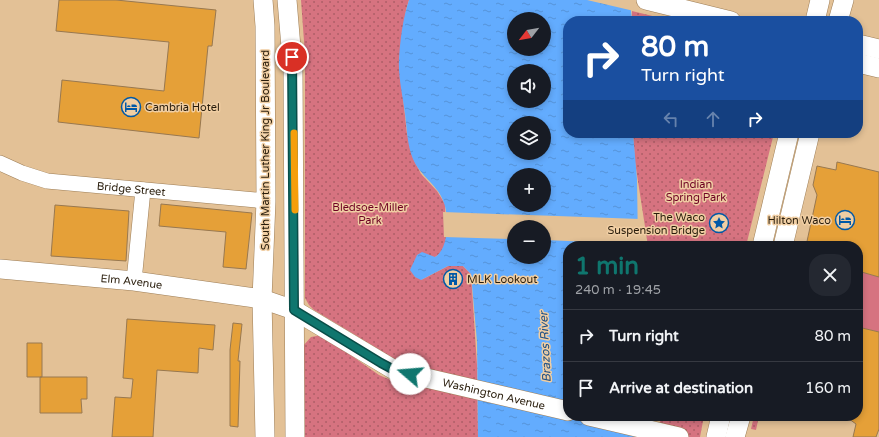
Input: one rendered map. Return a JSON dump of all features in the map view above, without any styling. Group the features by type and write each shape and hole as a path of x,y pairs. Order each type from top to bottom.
{"main road":[{"name":"South Martin Luther King Jr Boulevard","path":"263,0 265,26 266,201 262,300 265,437"},
{"path":"287,0 293,71 295,437"},
{"path":"646,0 712,16"},
{"path":"816,16 820,0"},
{"path":"839,16 844,0"},
{"path":"863,45 879,49"},
{"path":"863,64 879,68"},
{"path":"763,241 788,138"},
{"path":"784,241 809,138"},
{"name":"Elm Avenue","path":"0,269 134,281 262,300 294,310"},
{"name":"Washington Avenue","path":"294,310 396,371 563,410"},
{"path":"610,421 678,437"},
{"path":"716,437 720,421"},
{"path":"735,437 740,421"}],"street":[{"name":"Bridge Street","path":"0,163 43,180 266,201"},
{"path":"134,281 143,190"}],"green space":[{"name":"Bledsoe-Miller Park","path":"301,0 409,0 406,10 399,61 407,134 413,158 421,174 437,191 445,204 446,244 441,253 435,257 421,280 448,266 463,266 471,274 477,365 478,437 302,437 303,346 311,337 322,335 379,375 393,381 398,361 314,310 305,298 305,55"},
{"path":"632,11 652,16 632,16"},
{"name":"Indian Spring Park","path":"633,138 773,138 747,241 647,241 635,162"},
{"path":"863,272 879,277 879,332 863,328"},
{"path":"660,421 703,421 700,437 660,437"},
{"path":"753,421 758,421 756,430 751,429"}],"water":[{"name":"Brazos River","path":"409,0 630,0 632,16 563,16 563,138 633,138 637,179 638,241 563,241 563,421 653,421 651,437 478,437 477,342 471,274 463,266 448,266 421,280 415,277 410,270 417,255 422,252 435,257 440,253 447,232 447,216 442,197 416,165 408,143 399,67 403,22"}],"pier":[{"path":"587,0 632,0 634,11"},
{"path":"443,212 640,219 640,241 551,240 551,220 507,220 507,239 444,237"}],"building":[{"path":"59,0 116,0 216,10 212,46 208,46 199,138 58,122 62,80 164,91 169,42 56,31"},
{"name":"Hilton Waco","path":"837,162 879,172 879,277 863,272 863,241 807,241 817,195 813,185 817,166 836,170"},
{"path":"161,204 252,213 246,269 223,267 226,232 159,226"},
{"path":"55,205 129,211 126,261 51,256"},
{"name":"MLK Lookout","path":"450,271 456,271 461,276 459,285 456,287 450,287 445,282 445,276"},
{"path":"127,319 215,325 213,350 199,348 198,373 157,370 153,437 112,437 115,397 131,398 133,379 123,378"},
{"path":"233,323 242,324 238,361 240,361 238,427 230,426 230,350"},
{"path":"863,328 879,332 879,429 876,437 853,437 856,424 852,421 863,421"},
{"path":"27,343 42,343 42,377 27,377"},
{"path":"40,377 87,377 87,399 81,399 82,413 40,413"}],"slow traffic":[{"path":"294,133 295,210"}],"place":[{"name":"Cambria Hotel","path":"131,107"},
{"name":"Hilton Waco","path":"845,220"},
{"name":"The Waco Suspension Bridge","path":"719,223"},
{"name":"MLK Lookout","path":"453,279"}],"route":[{"path":"292,57 295,205 294,310 381,363 396,371 410,374"}]}
